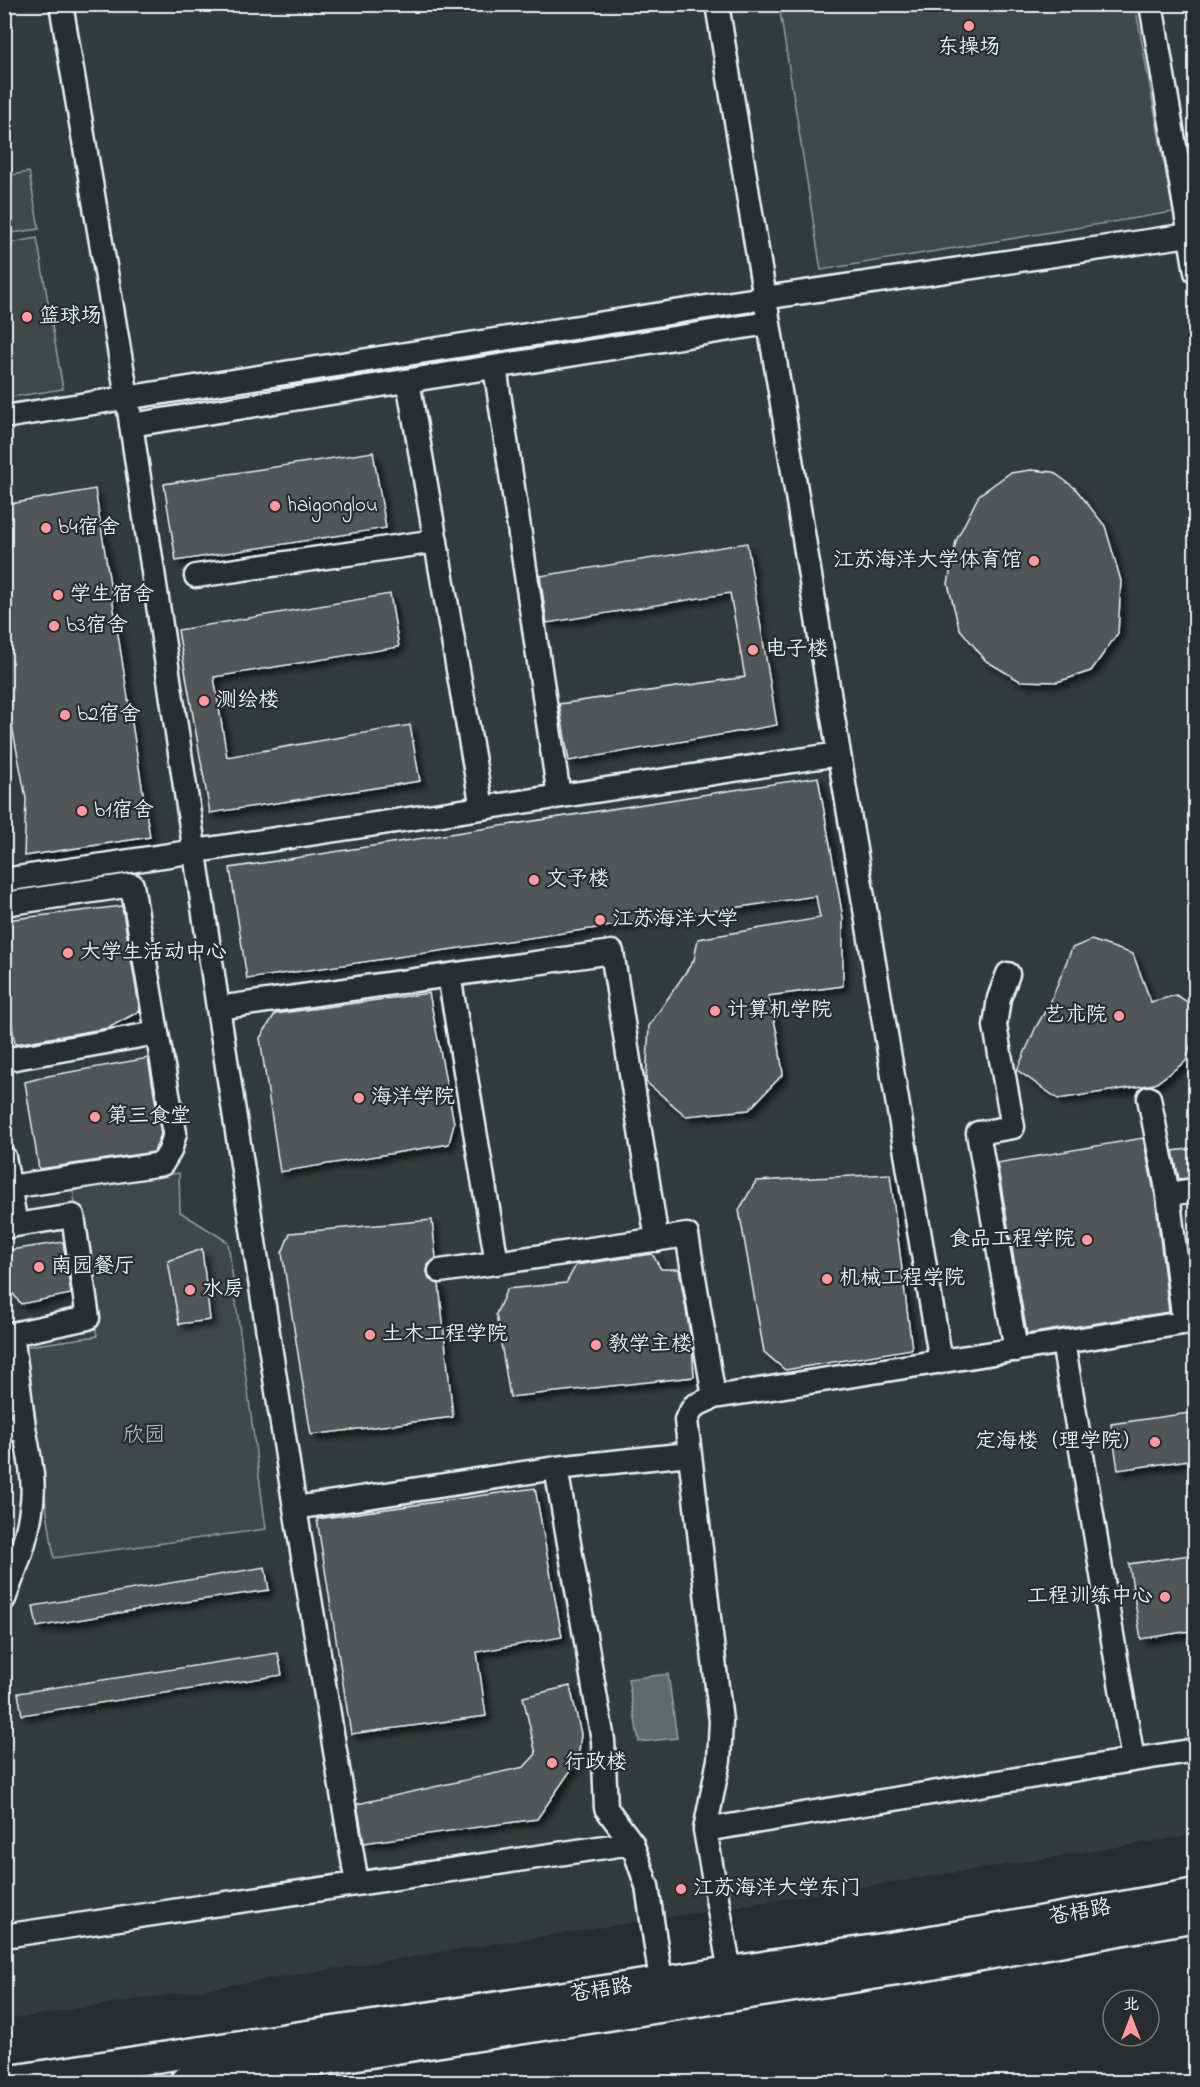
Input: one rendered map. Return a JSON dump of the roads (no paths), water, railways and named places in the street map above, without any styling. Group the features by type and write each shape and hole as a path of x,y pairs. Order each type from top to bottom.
{"main road":[{"name":"苍梧路","path":"4,2081 915,1943 1196,1893"},
{"name":"苍梧路","path":"184,2082 910,1969 1196,1917"}],"lane":[{"path":"61,4 127,397 295,1508 357,1884"},
{"path":"717,4 941,1362"},
{"path":"1151,4 1192,234 1196,273"},
{"path":"4,417 764,298 1192,234"},
{"path":"131,425 768,323"},
{"path":"495,367 559,796"},
{"path":"408,381 482,807"},
{"path":"196,576 436,541"},
{"path":"4,880 839,754"},
{"path":"4,904 132,885 175,1133 170,1151 162,1164 10,1187"},
{"path":"218,1008 612,952 657,1240"},
{"path":"1008,974 999,998 995,1026 1012,1127 978,1133 1016,1350"},
{"path":"449,975 497,1263"},
{"path":"4,1060 157,1033"},
{"path":"730,1972 705,1830 719,1760 721,1721 686,1420 694,1406 714,1397 1190,1322 1149,1098"},
{"path":"4,1157 10,1187 10,1226 74,1216 88,1318 8,1334 14,1429 32,1474 32,1510 19,1558 4,1599"},
{"path":"1168,1194 1196,1190"},
{"path":"440,1271 687,1235 714,1397"},
{"path":"1063,1342 1133,1760"},
{"path":"295,1508 556,1468 689,1454"},
{"path":"556,1468 603,1740 606,1808 632,1842 647,1886 661,1982"},
{"path":"705,1830 1196,1750"},
{"path":"4,1936 632,1842"}],"place":[{"name":"东操场","path":"969,26"},
{"name":"篮球场","path":"27,317"},
{"name":"haigonglou","path":"275,506"},
{"name":"b4宿舍","path":"46,528"},
{"name":"江苏海洋大学体育馆","path":"1034,561"},
{"name":"学生宿舍","path":"58,595"},
{"name":"b3宿舍","path":"54,626"},
{"name":"电子楼","path":"753,650"},
{"name":"测绘楼","path":"204,701"},
{"name":"b2宿舍","path":"65,715"},
{"name":"b1宿舍","path":"82,811"},
{"name":"文予楼","path":"534,880"},
{"name":"江苏海洋大学","path":"600,920"},
{"name":"大学生活动中心","path":"68,953"},
{"name":"计算机学院","path":"715,1011"},
{"name":"艺术院","path":"1119,1016"},
{"name":"海洋学院","path":"359,1098"},
{"name":"第三食堂","path":"95,1117"},
{"name":"食品工程学院","path":"1087,1240"},
{"name":"南园餐厅","path":"39,1267"},
{"name":"机械工程学院","path":"827,1279"},
{"name":"水房","path":"190,1290"},
{"name":"土木工程学院","path":"370,1335"},
{"name":"教学主楼","path":"596,1345"},
{"name":"定海楼（理学院）","path":"1155,1442"},
{"name":"工程训练中心","path":"1165,1597"},
{"name":"行政楼","path":"552,1763"},
{"name":"江苏海洋大学东门","path":"681,1889"}],"park label":[{"name":"欣园","path":"144,1436"}]}
